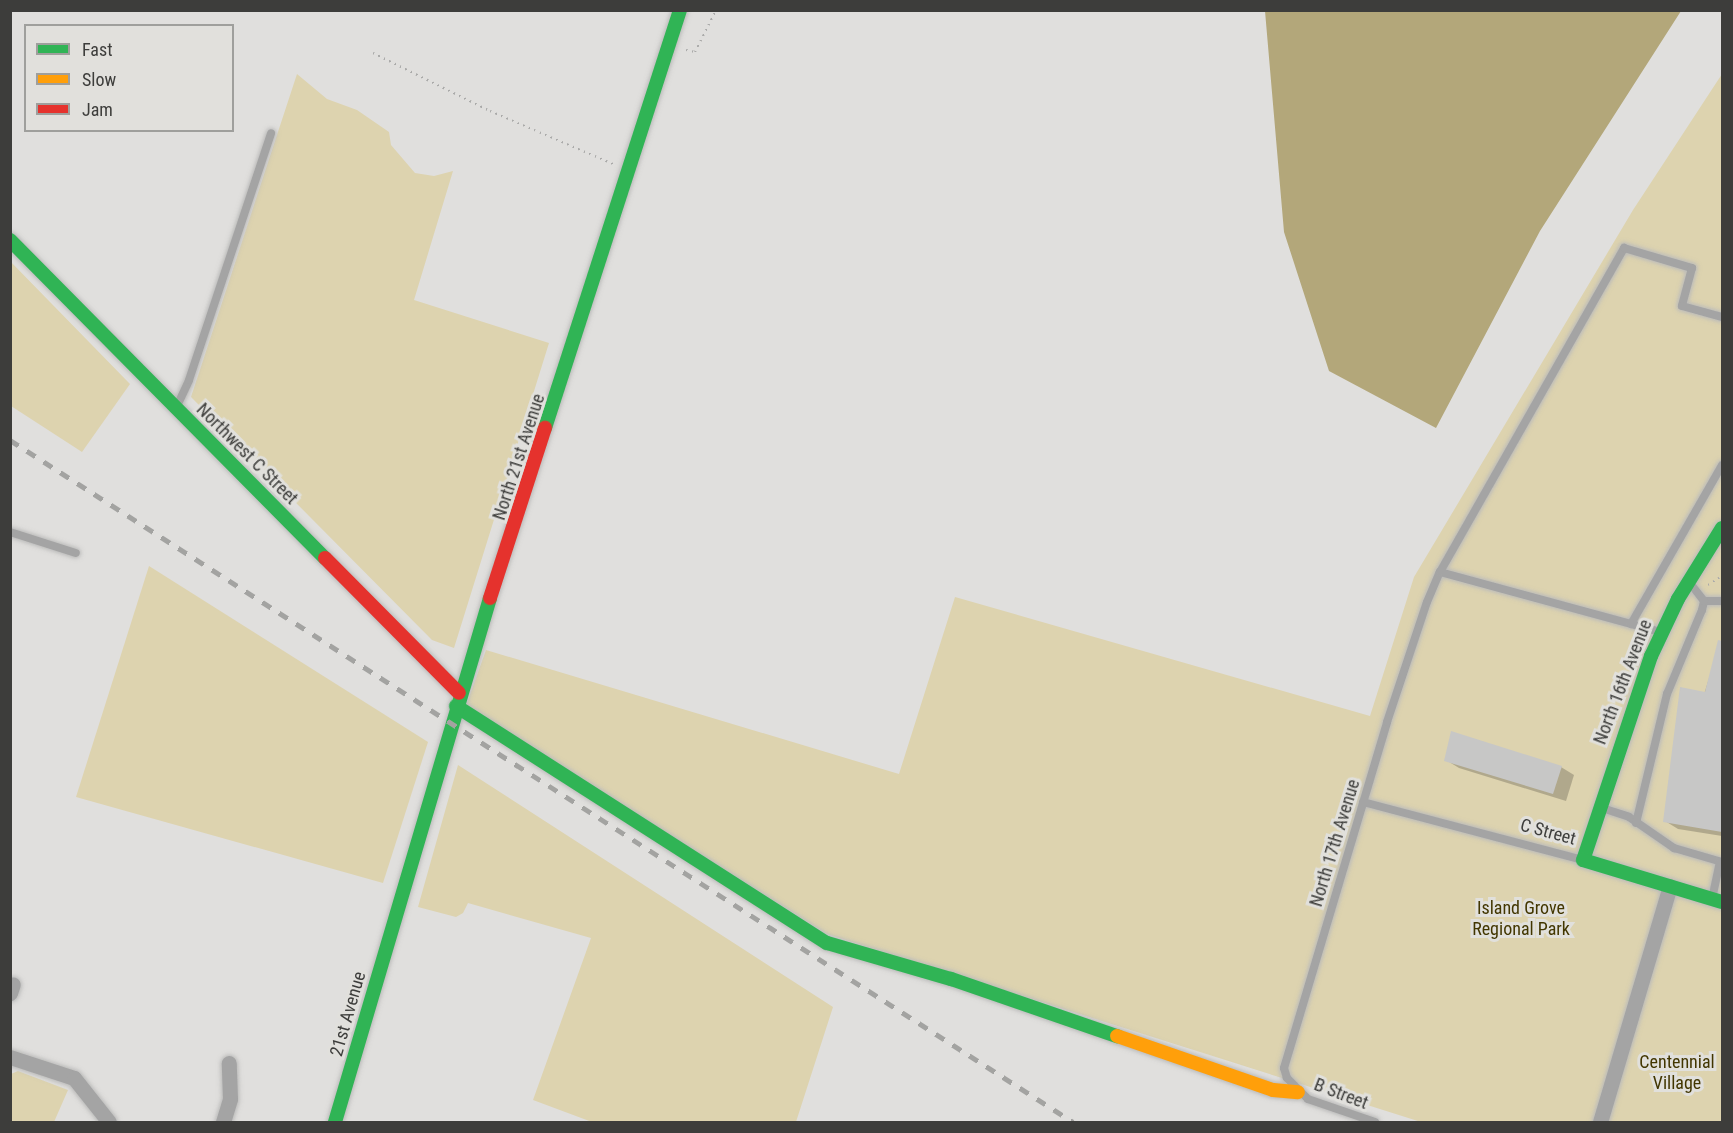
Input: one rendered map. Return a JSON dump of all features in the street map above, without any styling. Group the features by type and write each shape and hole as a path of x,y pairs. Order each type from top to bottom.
{"street":[{"name":"North 21st Avenue","path":"396,915 458,700 680,10"},
{"name":"Northwest C Street","path":"10,240 458,700 826,943 951,979 1273,1090 1298,1092"},
{"name":"North 16th Avenue","path":"1583,860 1598,807 1661,632 1722,528"},
{"name":"C Street","path":"1583,860 1717,901"},
{"path":"1600,1122 1670,886"},
{"name":"21st Avenue","path":"335,1122 396,915"},
{"path":"10,1057 74,1078 109,1122"},
{"path":"223,1122 230,1099 229,1062"}],"lane":[{"path":"176,408 189,380 270,133"},
{"name":"North 17th Avenue","path":"1298,1092 1284,1068 1290,1041 1427,602 1440,572 1624,248 1692,268 1682,306 1722,317"},
{"path":"1631,624 1722,465"},
{"path":"10,532 76,553"},
{"path":"1440,572 1661,632"},
{"path":"1689,582 1704,602"},
{"path":"1704,602 1722,601"},
{"path":"1636,823 1667,694 1704,602"},
{"name":"C Street","path":"1364,802 1583,860"},
{"path":"1598,807 1636,823 1674,848 1721,862 1717,901"},
{"name":"B Street","path":"1298,1092 1318,1104 1375,1122"}],"path":[{"path":"669,45 696,52 716,10"},
{"path":"373,53 489,111 629,171"},
{"path":"1706,586 1722,576"}],"green space":[{"path":"297,74 327,99 357,110 389,132 391,145 415,173 434,176 453,171 414,300 549,343 454,648 432,640 191,397"},
{"path":"1722,74 1722,1122 1421,1122 827,934 466,706 486,650 899,774 955,597 1370,716 1414,577 1633,210"},
{"path":"10,261 130,384 82,452 11,406"},
{"path":"149,566 428,742 383,883 76,797"},
{"path":"458,765 833,1007 796,1122 592,1122 533,1100 591,938 468,903 463,913 456,917 418,907"},
{"path":"18,1071 68,1090 54,1122 11,1122 11,1074"}],"shaded area":[{"path":"1265,11 1681,11 1540,231 1436,428 1329,371 1284,232"}],"building":[{"path":"1718,640 1722,641 1722,832 1663,822 1680,687 1705,692"},
{"path":"1451,731 1562,766 1553,794 1444,761"}],"railway":[{"path":"10,440 1073,1122"}],"traffic: fast":[{"path":"545,428 680,10"},
{"path":"10,240 325,558"},
{"path":"1722,528 1678,599 1651,656 1583,860 1722,902"},
{"path":"335,1122 490,598"},
{"path":"456,706 827,943 951,979 1117,1036"}],"traffic: slow":[{"path":"1117,1036 1273,1090 1298,1092"}],"traffic: jam":[{"path":"490,598 545,428"},
{"path":"325,558 459,693"}],"park label":[{"name":"Island Grove Regional Park","path":"1521,919"},
{"name":"Centennial Village","path":"1677,1073"}]}
